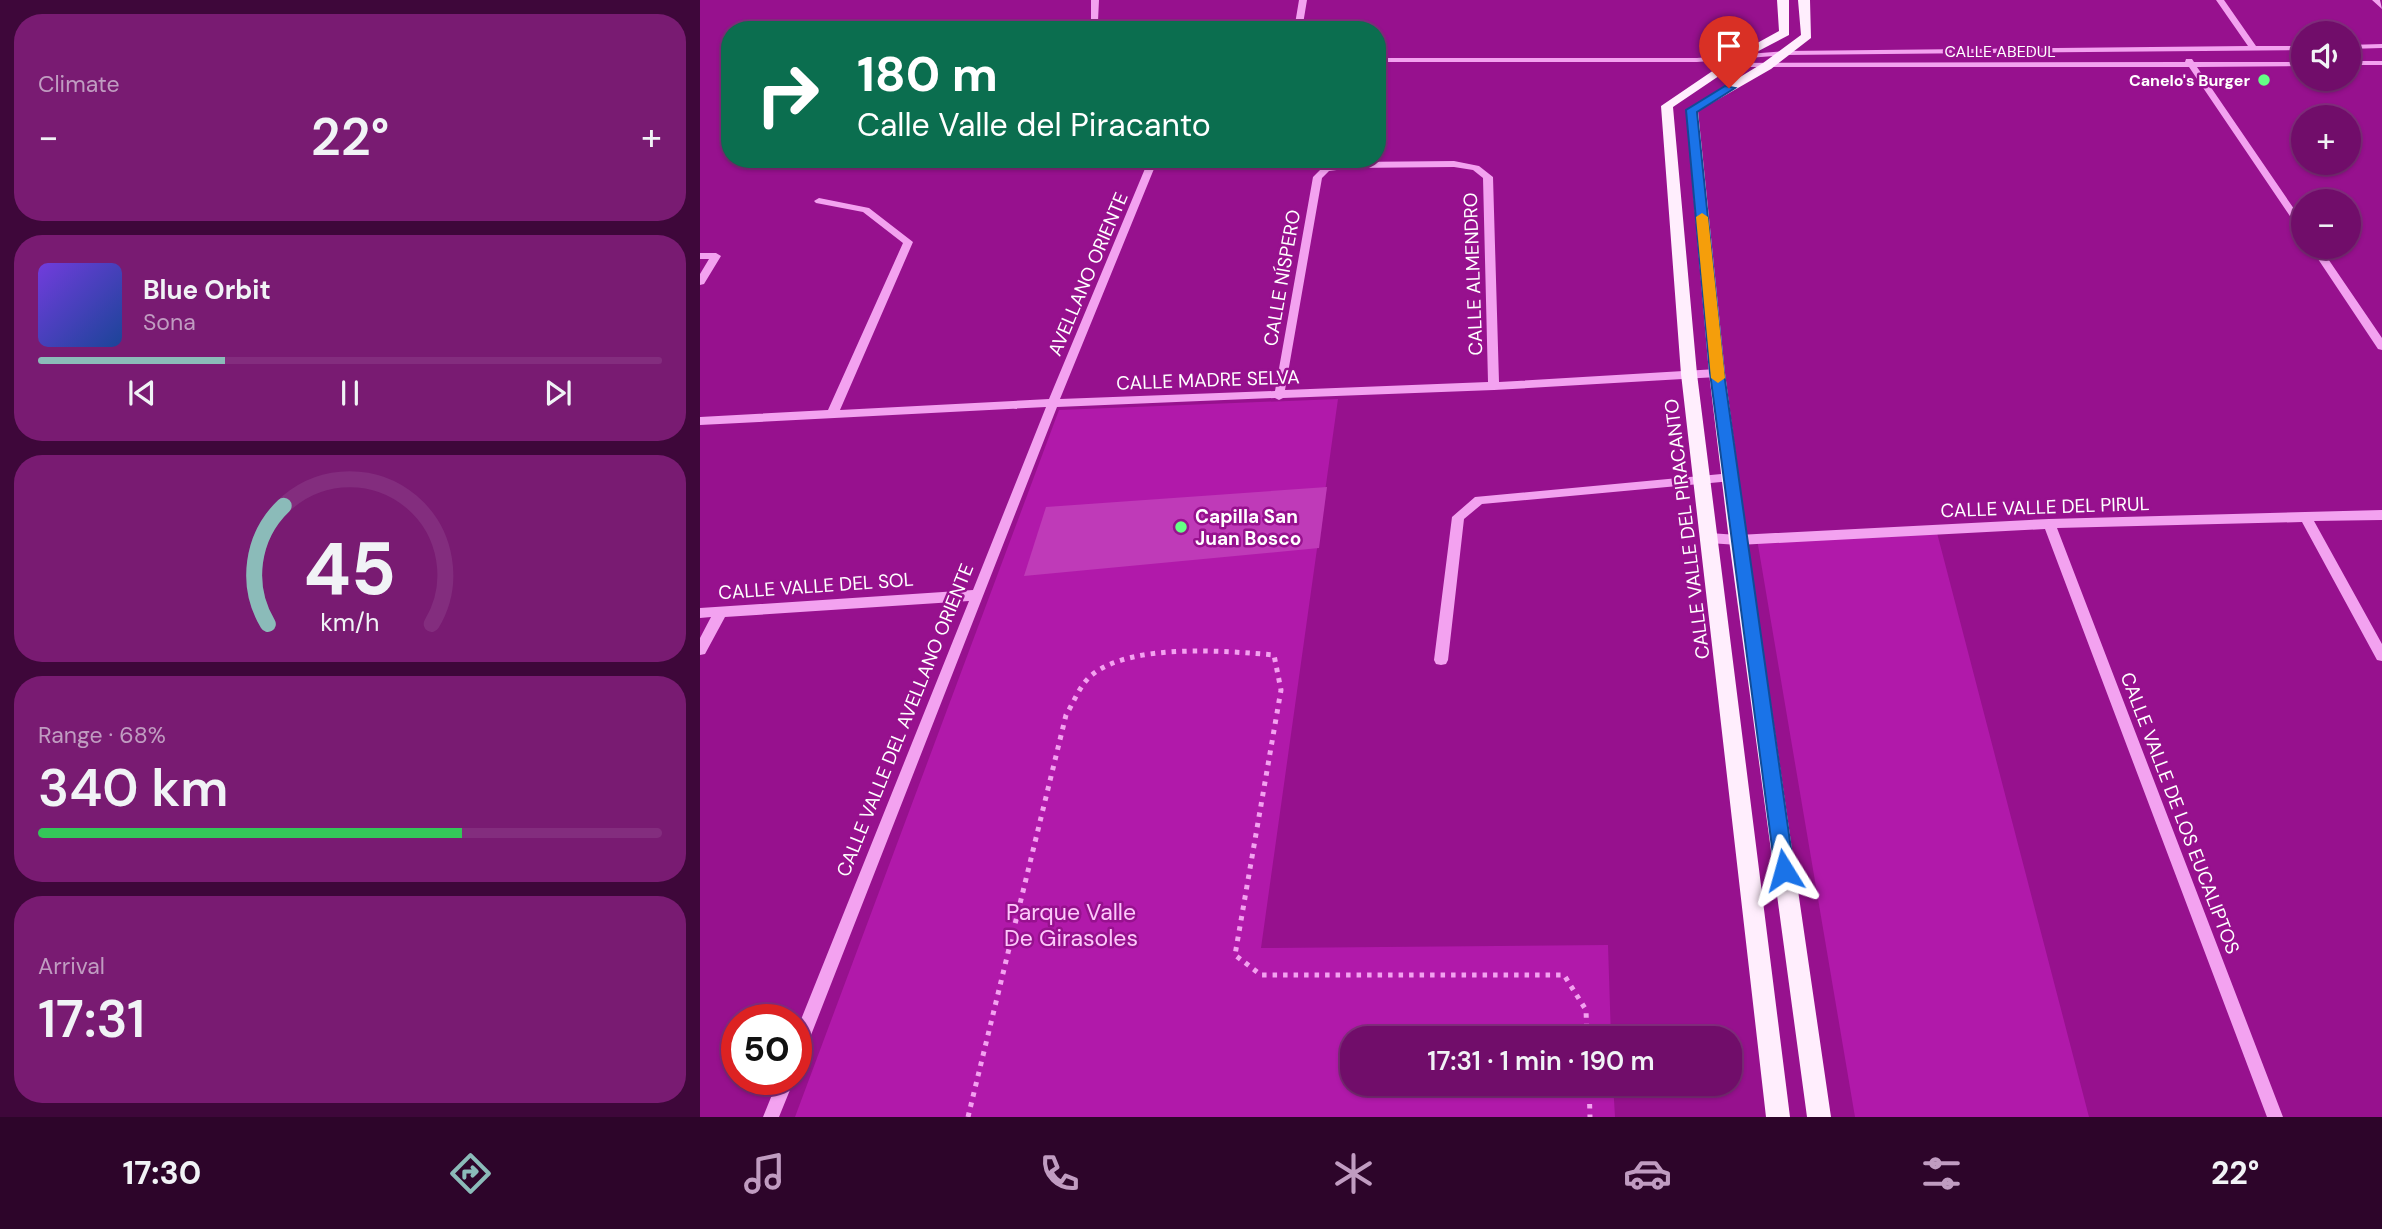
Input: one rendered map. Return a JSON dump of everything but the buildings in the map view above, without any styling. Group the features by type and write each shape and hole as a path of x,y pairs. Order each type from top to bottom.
{"main road":[{"name":"CALLE VALLE DEL PIRACANTO","path":"1778,1117 1689,374 1667,106 1743,55 1785,33 1783,0"},
{"path":"1804,0 1807,36 1767,66 1692,110 1717,373 1738,540 1819,1117"}],"street":[{"path":"1095,0 1095,19"},
{"path":"1300,21 1303,0"},
{"path":"2220,0 2254,49"},
{"path":"2376,0 2382,7"},
{"path":"2361,47 2382,46"},
{"path":"2368,47 2381,63"},
{"name":"CALLE ABEDUL","path":"1386,60 1697,60 1786,52 2291,48"},
{"path":"2181,50 2291,211"},
{"name":"CALLE ABEDUL","path":"1697,60 1728,67 2291,64"},
{"path":"2361,64 2381,63"},
{"path":"1386,165 1454,164 1476,168"},
{"name":"AVELLANO ORIENTE","path":"1053,402 1150,168"},
{"path":"1326,169 1332,168"},
{"name":"CALLE ALMENDRO","path":"1476,168 1488,177 1494,386"},
{"name":"CALLE NÍSPERO","path":"1279,396 1318,177 1326,169"},
{"path":"819,201 866,210 908,242 832,415"},
{"path":"700,256 716,256 700,282"},
{"path":"2323,259 2382,346"},
{"name":"CALLE MADRE SELVA","path":"700,421 1053,402 1279,396 1494,386 1717,373"},
{"name":"CALLE VALLE DEL AVELLANO ORIENTE","path":"812,1013 1053,402"},
{"path":"1441,660 1458,517 1479,500 1703,477 1732,477"},
{"name":"CALLE VALLE DEL PIRUL","path":"1709,538 1738,540 2049,524 2382,515"},
{"path":"2305,516 2382,656"},
{"name":"CALLE VALLE DE LOS EUCALIPTOS","path":"2049,524 2275,1117"},
{"name":"CALLE VALLE DEL SOL","path":"700,613 977,595"},
{"path":"700,650 721,612"},
{"path":"771,1117 780,1095"}],"path":[{"path":"968,1117 1066,715 1093,673 1136,655 1242,652 1274,655 1281,690 1235,955 1261,975 1564,975 1586,1010 1587,1026"},
{"path":"1589,1096 1590,1117"}],"green space":[{"name":"Parque Valle De Girasoles","path":"1338,399 1261,948 1608,945 1611,1026 1340,1026 1340,1096 1614,1096 1615,1117 795,1117 803,1095 812,1095 812,1071 1059,410"},
{"path":"1936,529 2089,1117 1855,1117 1757,539"}],"slow traffic":[{"path":"1702,217 1718,378"}],"place":[{"name":"Canelo's Burger","path":"2264,80"},
{"name":"Capilla San Juan Bosco","path":"1181,527"}],"route":[{"path":"1729,88 1692,110 1717,373 1784,870"}]}
